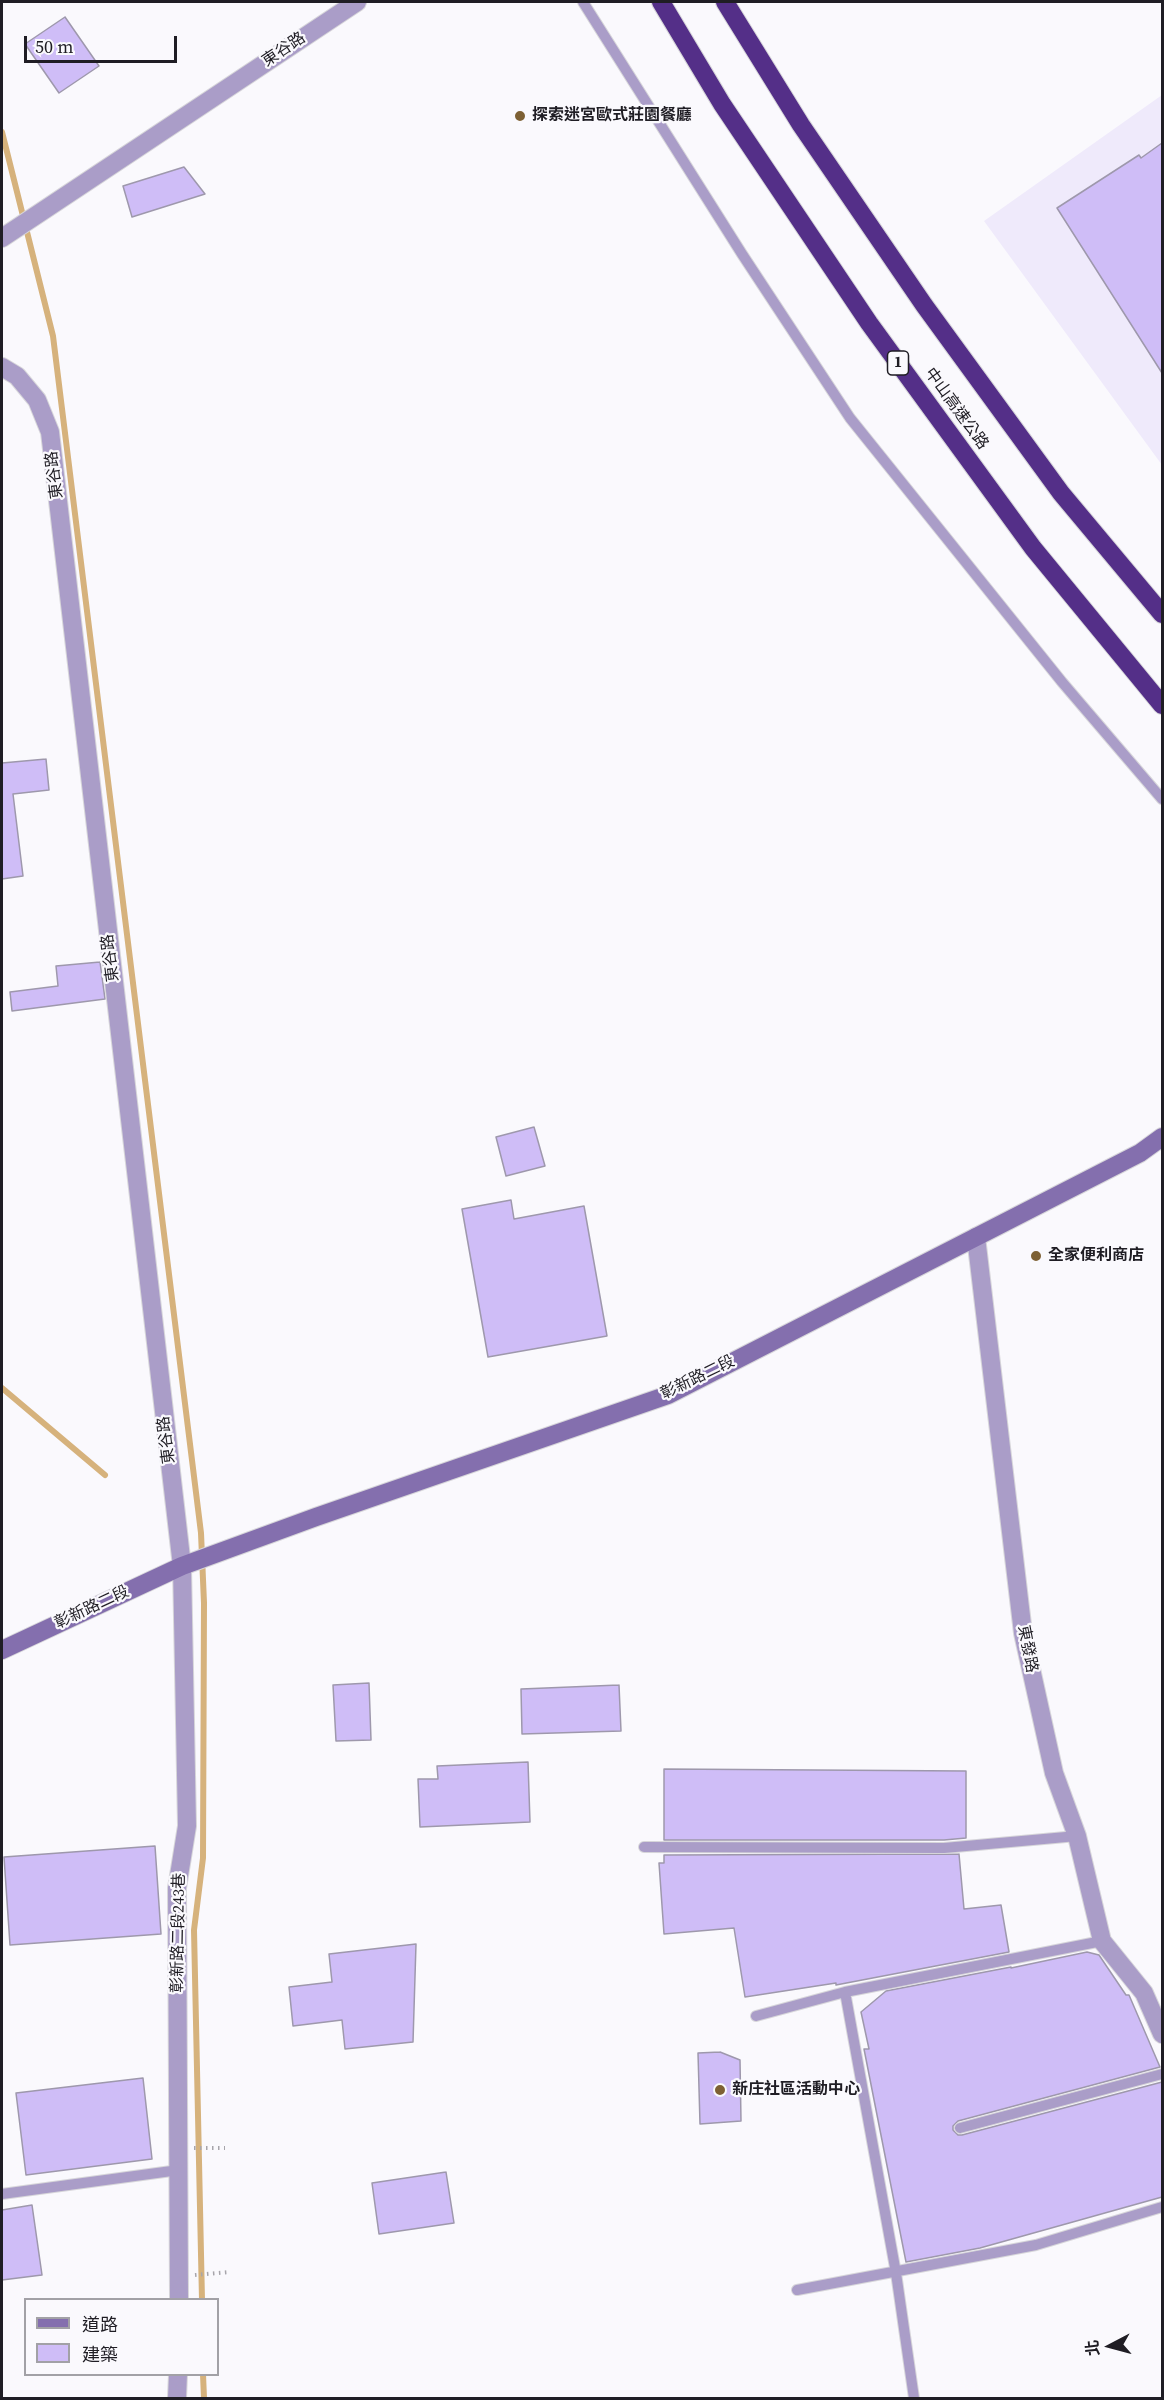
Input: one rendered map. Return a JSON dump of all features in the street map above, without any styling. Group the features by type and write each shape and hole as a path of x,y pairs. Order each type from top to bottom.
{"highway":[{"name":"中山高速公路","path":"661,2 722,104 869,323 1033,548 1162,705"},
{"path":"725,2 801,125 931,314 1062,493 1162,614"}],"street":[{"name":"東谷路","path":"2,237 357,2"},
{"name":"東谷路","path":"2,367 17,376 37,400 50,432 182,1566"},
{"name":"彰新路二段","path":"2,1650 182,1566 668,1395 1140,1153 1162,1137"},
{"name":"東發路","path":"976,1238 1023,1633 1054,1773 1077,1836 1102,1941 1144,1994 1162,2034"},
{"name":"彰新路二段243巷","path":"179,2298 177,1888 187,1826 182,1566"},
{"path":"177,2398 178,2376"}],"lane":[{"path":"583,2 742,254 850,418 1062,682 1162,799"},
{"path":"644,1847 944,1848 1077,1836"},
{"path":"756,2016 845,1992 1102,1941"},
{"path":"845,1992 896,2273 914,2398"},
{"path":"960,2128 1162,2074"},
{"path":"2,2194 179,2170"},
{"path":"797,2290 1036,2245 1162,2207"}],"path":[{"path":"179,2149 225,2148"},
{"path":"179,2276 230,2272"}],"shaded area":[{"path":"1162,95 1162,465 984,221"}],"building":[{"path":"65,17 99,66 59,93 25,44"},
{"path":"1162,143 1162,373 1057,208 1139,155 1141,158"},
{"path":"184,167 205,194 132,217 123,186"},
{"path":"46,759 49,790 13,794 23,876 2,879 2,763"},
{"path":"100,962 105,999 12,1011 10,992 58,986 56,966"},
{"path":"534,1127 545,1166 506,1176 496,1137"},
{"path":"511,1200 514,1219 584,1206 607,1336 488,1357 462,1209"},
{"path":"369,1683 371,1740 336,1741 333,1685"},
{"path":"619,1685 621,1731 522,1734 521,1689"},
{"path":"528,1762 530,1822 420,1827 418,1779 438,1779 437,1766"},
{"path":"664,1769 966,1771 966,1838 944,1840 664,1840"},
{"path":"155,1846 161,1934 10,1945 4,1857"},
{"path":"959,1854 964,1909 1001,1905 1009,1952 836,1985 836,1983 745,1997 734,1928 664,1934 659,1863 664,1863 664,1855"},
{"path":"416,1944 413,2042 345,2049 342,2020 293,2026 289,1987 332,1982 329,1954"},
{"path":"1087,1952 1099,1955 1126,1995 1129,1995 1160,2067 958,2121 953,2126 953,2130 958,2135 962,2135 1162,2082 1162,2197 980,2248 906,2262 864,2049 869,2049 861,2012 886,1991"},
{"name":"新庄社區活動中心","path":"720,2052 740,2060 741,2121 700,2124 698,2053"},
{"path":"143,2078 152,2159 26,2175 16,2093"},
{"path":"446,2172 454,2223 379,2234 372,2183"},
{"path":"32,2205 42,2275 2,2280 2,2210"}],"waterway":[{"path":"2,132 53,336 201,1533 204,1603 203,1858 194,1930 202,2298"},
{"path":"2,1388 105,1475"},
{"path":"203,2376 204,2398"}],"place":[{"name":"探索迷宮歐式莊園餐廳","path":"520,116"},
{"name":"全家便利商店","path":"1036,1256"},
{"name":"新庄社區活動中心","path":"720,2090"}]}
